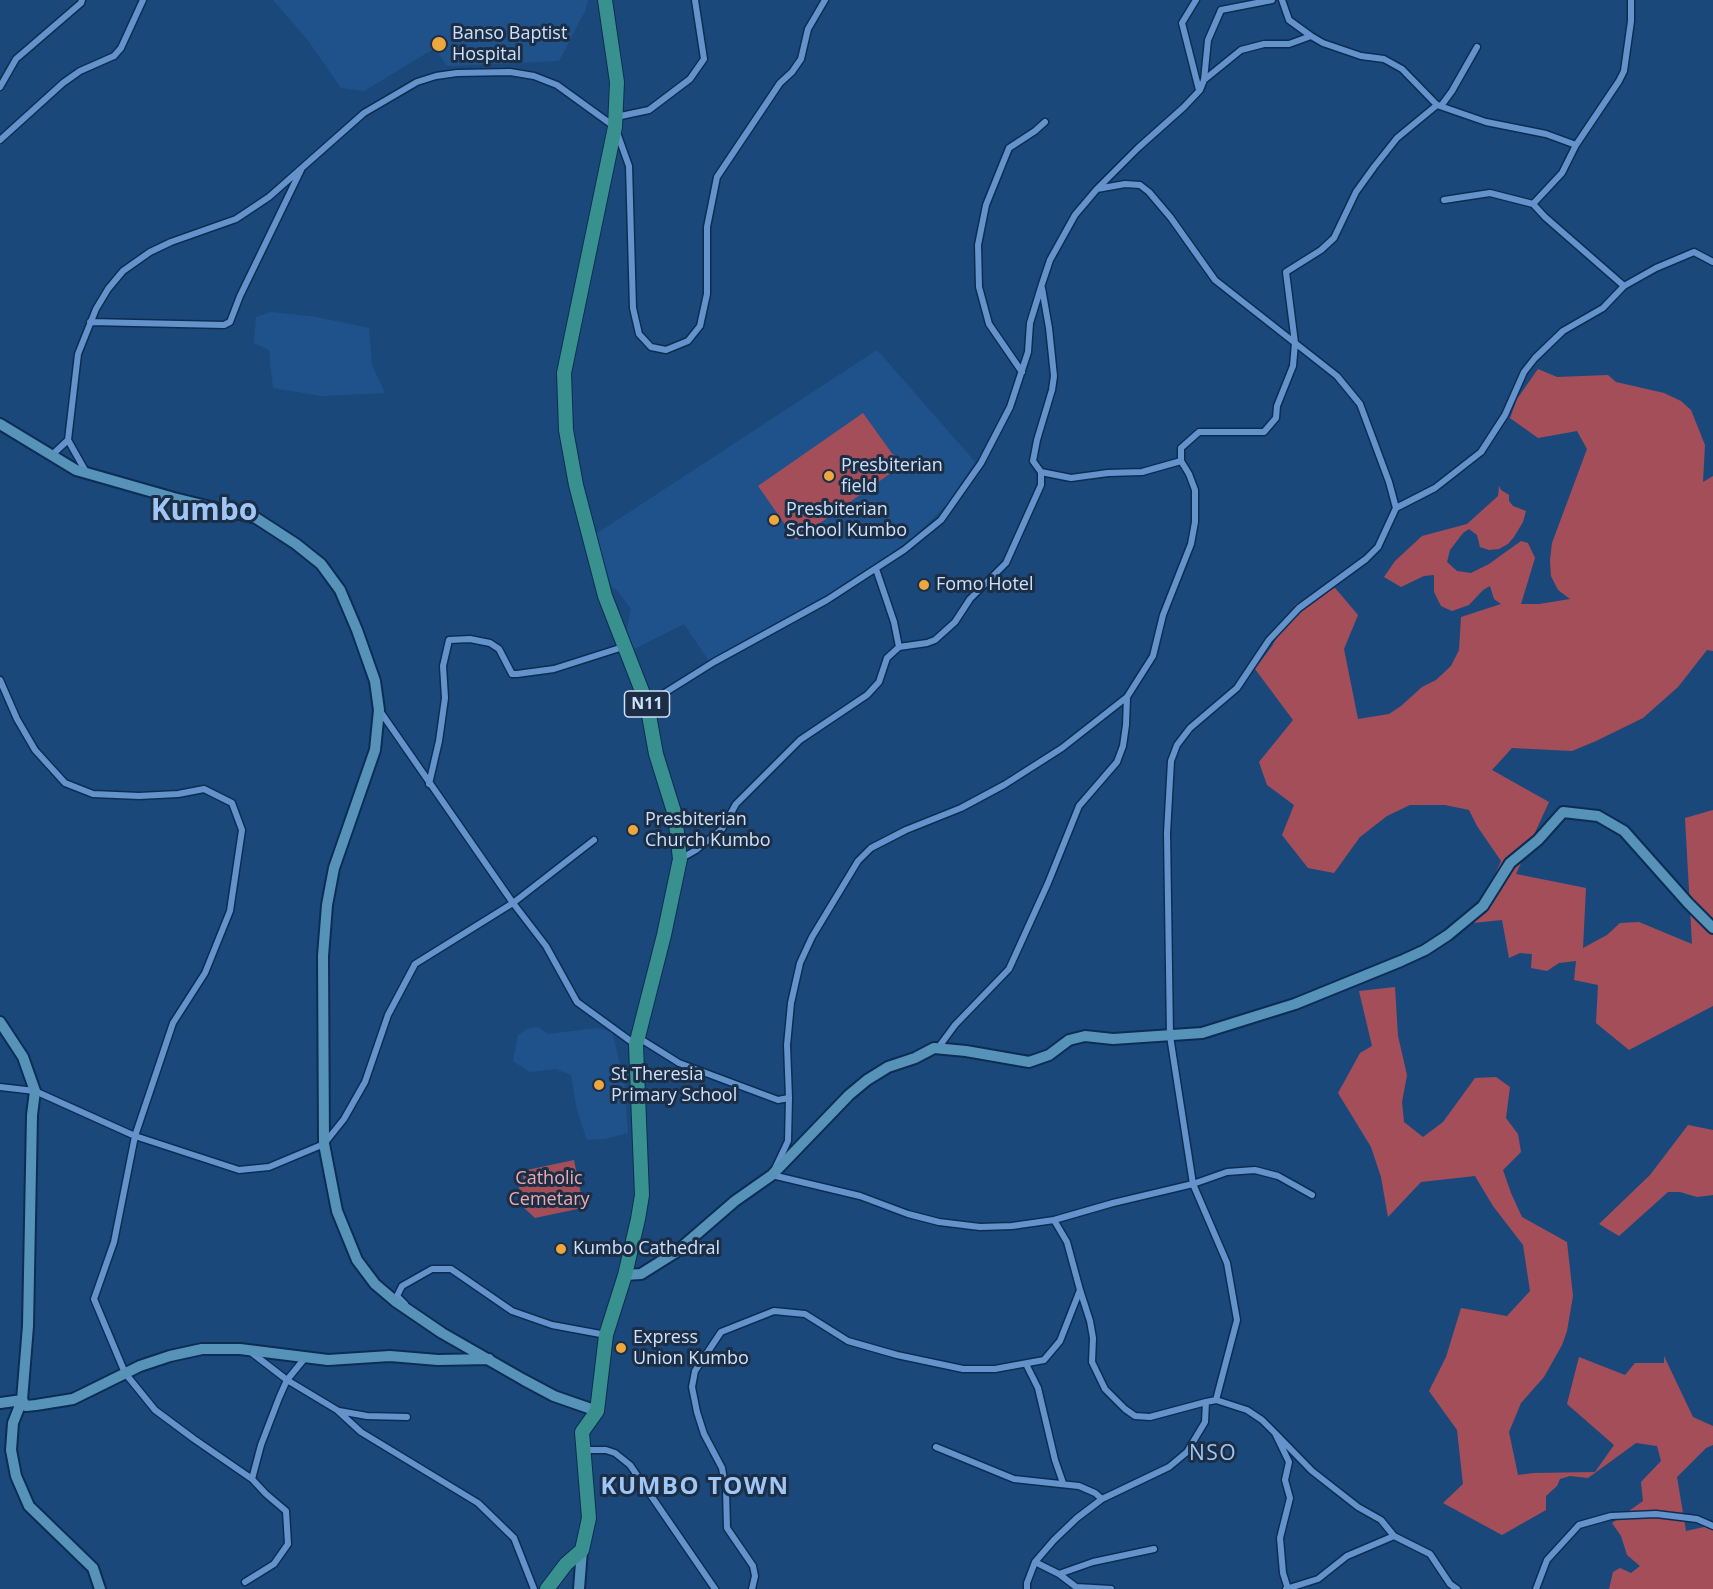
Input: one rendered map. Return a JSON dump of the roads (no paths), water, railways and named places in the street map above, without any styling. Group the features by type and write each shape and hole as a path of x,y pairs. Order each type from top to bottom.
{"highway":[{"name":"N11","path":"582,1550 589,1518 582,1432 597,1411 606,1335 625,1275 642,1195 638,1042 680,859 675,815 656,754 647,704 605,596 576,485 566,430 564,373 616,122 617,82 605,0"},
{"path":"547,1589 566,1564 582,1550"}],"street":[{"path":"0,87 16,59 82,0"},
{"path":"0,140 63,83 80,71 114,56 121,48 143,0"},
{"path":"616,122 649,110 690,79 704,59 695,0"},
{"path":"87,474 68,440 78,354 90,322 108,289 123,271 150,252 171,242 236,219 269,197 364,112 407,87 436,76 510,72 534,76 557,85 616,122 630,166 633,308 639,334 651,347 666,350 688,341 700,326 707,294 707,227 717,177 780,83 801,59 808,29 825,0"},
{"path":"1196,0 1182,23 1200,90"},
{"path":"647,704 714,662 827,600 876,569 941,520 981,463 1010,406 1028,352 1030,323 1042,284 1050,261 1075,215 1097,189 1200,90 1204,80 1208,40 1221,10 1272,0"},
{"path":"1282,0 1290,20 1311,36 1323,43 1361,56 1384,59 1402,69 1437,105 1486,122 1546,134 1576,146"},
{"path":"1533,204 1562,173 1576,146 1624,71 1631,21 1631,0"},
{"path":"1204,80 1241,50 1264,44 1289,44 1311,36"},
{"path":"772,1175 788,1141 787,1045 791,1003 800,963 812,938 858,861 871,848 890,838 962,808 1004,785 1062,748 1127,697 1153,656 1163,615 1191,544 1195,522 1195,490 1181,461 1181,448 1198,432 1264,432 1276,418 1277,406 1293,366 1295,343 1286,272 1321,250 1334,238 1356,192 1374,167 1397,138 1437,105 1441,106 1477,47"},
{"path":"1022,372 990,324 978,287 978,245 986,205 1009,148 1045,122"},
{"path":"90,322 224,325 230,322 240,296 302,168"},
{"path":"1097,189 1125,184 1140,185 1149,192 1171,218 1215,280 1337,376 1360,404 1383,463 1396,508 1384,537 1372,553 1299,608 1269,640 1237,688 1190,728 1177,745 1171,761 1167,833 1170,1036 1193,1184 1227,1263 1238,1320 1216,1400"},
{"path":"1444,200 1490,193 1533,204 1545,218 1624,286"},
{"path":"1396,508 1435,488 1481,452 1505,415 1524,372 1563,331 1603,308 1624,286 1656,268 1692,252 1713,262"},
{"path":"680,859 696,850 722,829 736,804 800,740 867,694 879,682 887,658 900,647 935,640 954,622 970,599 1006,563 1041,485 1041,472 1034,461 1037,440 1053,390 1054,376 1042,284"},
{"path":"0,424 76,470 174,498 249,515 296,544 321,564 340,590 375,681 380,710 375,750 334,868 327,905 323,957 324,1144 337,1211 357,1260 375,1284 442,1333 554,1396 597,1411"},
{"path":"52,455 68,440"},
{"path":"1041,472 1071,478 1108,472 1142,472 1181,461"},
{"path":"876,569 900,647"},
{"path":"429,783 439,741 445,698 443,666 449,640 470,639 490,643 499,649 512,674 554,669 623,647"},
{"path":"0,680 17,719 35,750 65,783 93,794 105,795 148,796 204,789 232,803 242,830 230,911 205,973 173,1023 135,1136 114,1242 94,1299 125,1373 155,1410 252,1479 286,1511 288,1544 274,1564 245,1582"},
{"path":"938,1049 955,1025 1009,969 1048,883 1079,806 1117,762 1123,746 1127,697"},
{"path":"380,710 513,903 546,946 577,1002 638,1042 679,1063 778,1100 789,1098"},
{"path":"625,1275 642,1274 676,1252 735,1201 772,1175 849,1095 888,1067 915,1058 934,1048 1029,1062 1049,1055 1070,1040 1085,1036 1113,1039 1202,1033 1295,1004 1425,950 1483,906 1510,863 1538,840 1563,812 1598,816 1624,831 1713,928"},
{"path":"0,1087 35,1091 135,1136 239,1170 269,1167 324,1144 344,1119 365,1082 388,1015 415,964 513,903 594,840"},
{"path":"0,1022 23,1058 35,1091 32,1115 28,1326 22,1400 13,1423 11,1450 16,1476 29,1506 93,1568 100,1589"},
{"path":"772,1175 860,1196 908,1214 939,1222 980,1227 1012,1226 1054,1220 1193,1184 1227,1172 1255,1170 1278,1176 1312,1195"},
{"path":"1054,1220 1067,1242 1092,1330 1094,1350 1092,1362 1106,1389 1118,1402 1135,1416 1150,1417 1216,1400 1247,1410 1262,1420 1312,1471 1359,1507 1381,1520 1394,1536 1430,1554 1450,1584 1457,1589"},
{"path":"414,1313 398,1296 402,1286 432,1269 451,1269 512,1311 552,1325 606,1335"},
{"path":"752,1589 755,1576 753,1566 727,1528 726,1490 722,1468 704,1434 692,1387 694,1371 721,1332 774,1311 805,1314 848,1341 897,1355 963,1369 995,1369 1044,1360 1060,1341 1080,1290"},
{"path":"22,1400 26,1406 73,1399 125,1373 170,1356 202,1349 250,1351 328,1360 390,1356 438,1360 489,1359"},
{"path":"250,1351 287,1380 338,1410 361,1432 478,1503 514,1538 534,1589"},
{"path":"252,1479 261,1445 287,1380 305,1358"},
{"path":"1026,1364 1038,1388 1055,1460 1063,1483"},
{"path":"0,1403 22,1400"},
{"path":"1027,1589 1035,1562 1054,1540 1102,1499 1169,1467 1187,1452 1205,1422 1206,1402"},
{"path":"338,1410 367,1416 407,1417"},
{"path":"1275,1433 1289,1462 1285,1480 1290,1498 1280,1538 1282,1573 1288,1589 1318,1579 1347,1556 1394,1536"},
{"path":"936,1446 1014,1479 1079,1486 1102,1499"},
{"path":"583,1450 606,1450 615,1453 630,1465 716,1589"},
{"path":"1536,1589 1548,1560 1579,1525 1611,1516 1656,1514 1697,1519 1713,1526"},
{"path":"1059,1574 1093,1562 1154,1549"},
{"path":"579,1589 582,1550"},
{"path":"1035,1562 1059,1574 1076,1587 1111,1589"}],"place":[{"name":"Banso Baptist Hospital","path":"439,44"},
{"name":"Presbiterian field","path":"829,476"},
{"name":"Presbiterian School Kumbo","path":"774,520"},
{"name":"Fomo Hotel","path":"924,585"},
{"name":"Presbiterian Church Kumbo","path":"633,830"},
{"name":"St Theresia Primary School","path":"599,1085"},
{"name":"Kumbo Cathedral","path":"561,1249"},
{"name":"Express Union Kumbo","path":"621,1348"}],"district":[{"name":"Kumbo","path":"204,511"},
{"name":"NSO","path":"1213,1454"},
{"name":"KUMBO TOWN","path":"695,1487"}],"park label":[{"name":"Catholic Cemetary","path":"549,1189"}]}
